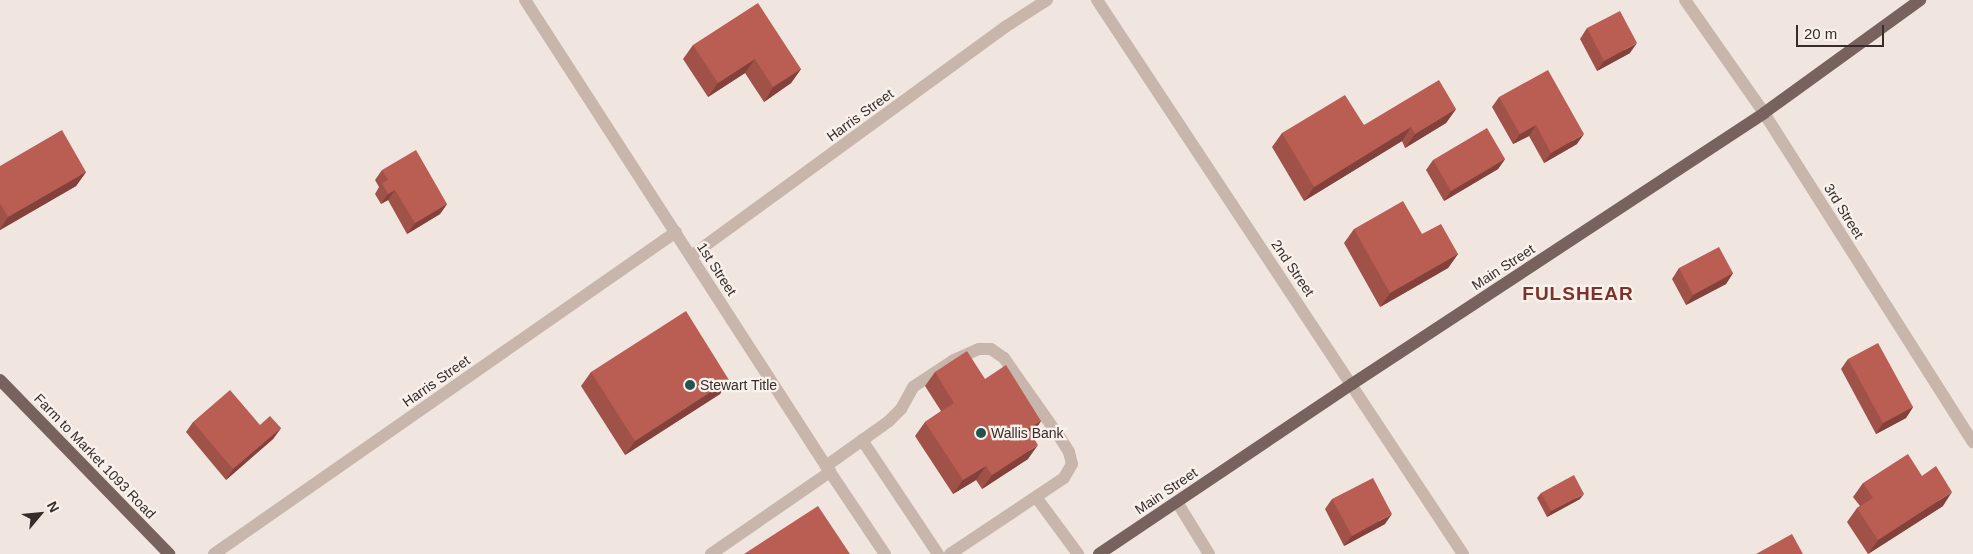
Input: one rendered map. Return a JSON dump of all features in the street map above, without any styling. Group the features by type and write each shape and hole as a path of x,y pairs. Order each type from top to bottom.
{"main road":[{"name":"Main Street","path":"1099,554 1352,384 1764,113 1920,0"},
{"name":"Farm to Market 1093 Road","path":"0,380 170,554"}],"street":[{"name":"1st Street","path":"526,0 554,47 885,554"},
{"name":"Harris Street","path":"691,256 1005,27 1047,0"},
{"name":"2nd Street","path":"1097,0 1463,554"},
{"name":"3rd Street","path":"1685,0 1764,113 1973,442"},
{"name":"Harris Street","path":"214,554 676,232"},
{"path":"710,554 828,469 862,440 890,421 901,409 913,387 923,379 966,353 978,349 991,350 1004,358 1069,452 1072,464 1064,478 950,554"},
{"path":"862,440 938,554"},
{"path":"1036,497 1078,554"},
{"path":"1176,502 1209,554"}],"building":[{"path":"758,3 801,69 773,87 755,59 718,83 693,45"},
{"path":"1620,11 1637,43 1604,61 1587,28"},
{"path":"1548,70 1584,134 1551,153 1536,125 1520,134 1499,97"},
{"path":"1439,80 1456,109 1415,134 1411,127 1314,187 1282,133 1345,95 1364,125"},
{"path":"1487,128 1505,159 1451,191 1433,160"},
{"path":"62,130 86,172 8,217 0,203 0,166"},
{"path":"416,150 447,204 415,223 395,190 388,194 382,183 388,180 382,170"},
{"path":"1403,201 1422,234 1441,224 1458,254 1390,293 1354,229"},
{"path":"1719,247 1733,273 1693,295 1679,268"},
{"path":"686,311 729,380 635,441 591,372"},
{"path":"1878,343 1913,407 1883,423 1848,359"},
{"path":"967,351 985,379 1006,365 1041,421 1028,429 1038,445 992,475 986,466 963,480 925,422 954,403 935,372"},
{"path":"230,390 260,425 270,416 281,428 233,469 193,422"},
{"path":"1908,454 1922,476 1936,466 1952,492 1878,540 1857,508 1873,498 1863,483"},
{"path":"1574,475 1584,494 1551,511 1541,493"},
{"path":"1373,478 1392,514 1352,536 1332,499"},
{"path":"818,506 850,554 744,554"},
{"path":"1792,534 1803,554 1756,554"}],"place":[{"name":"Stewart Title","path":"690,385"},
{"name":"Wallis Bank","path":"981,433"}],"district":[{"name":"FULSHEAR","path":"1578,294"}]}
